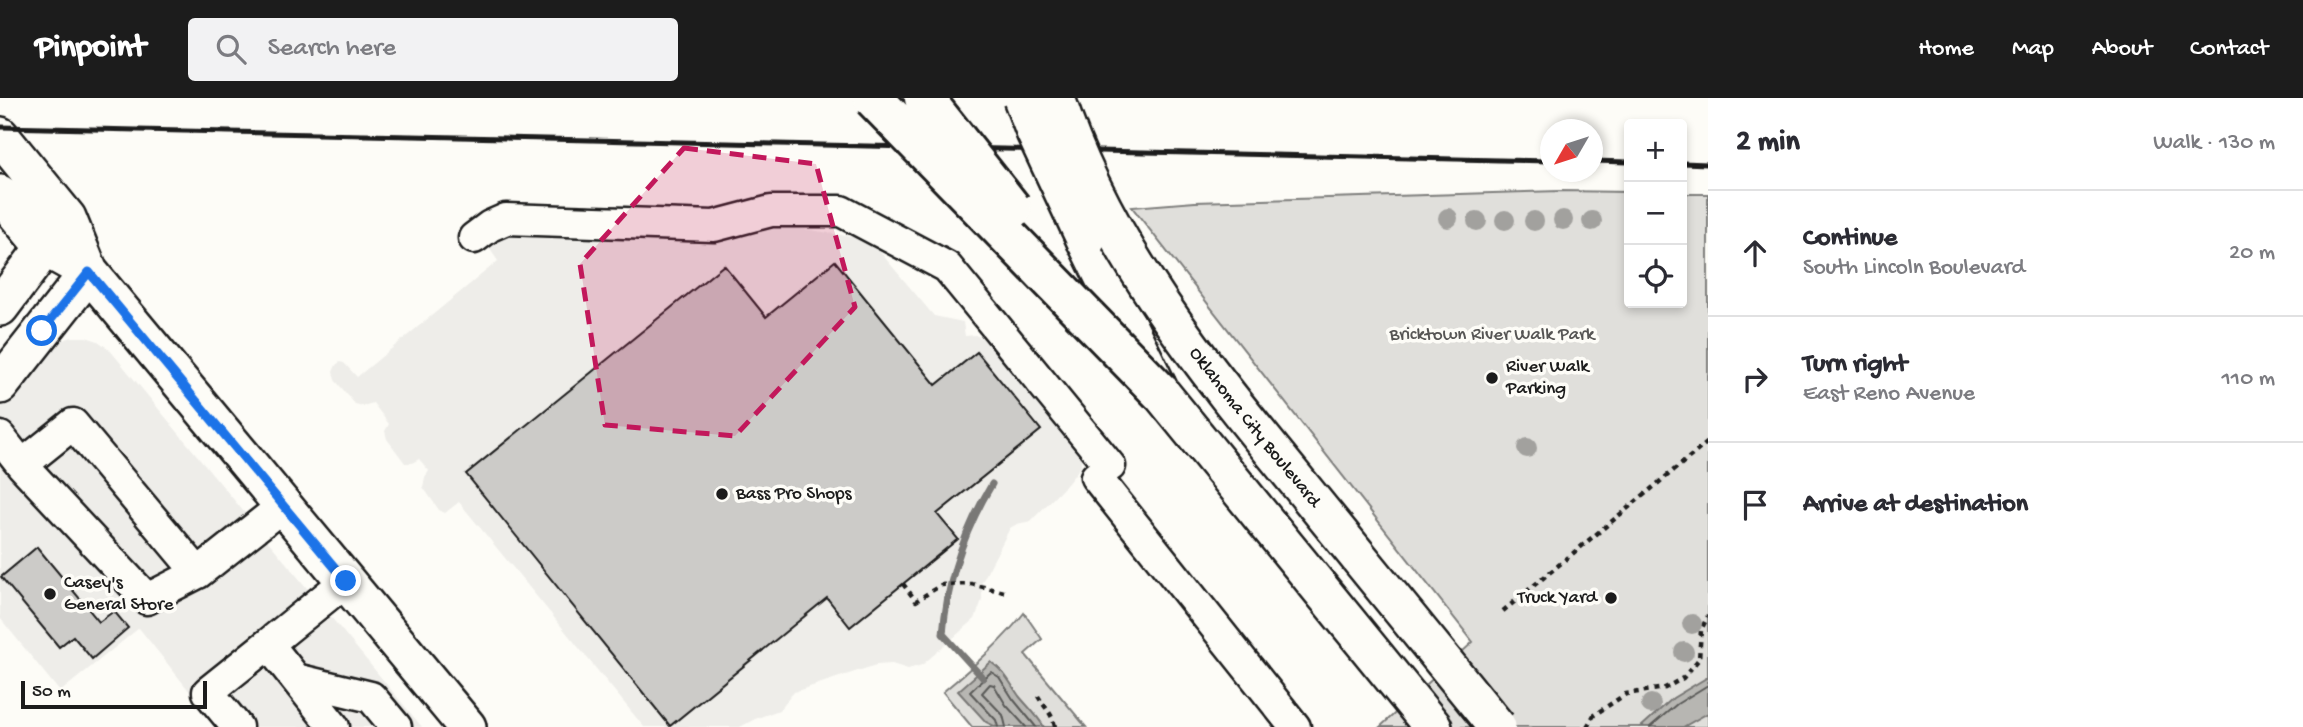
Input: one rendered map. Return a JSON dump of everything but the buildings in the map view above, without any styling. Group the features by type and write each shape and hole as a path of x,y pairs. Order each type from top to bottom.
{"highway":[{"path":"873,98 1160,392"},
{"path":"923,98 1160,392"}],"main road":[{"path":"1022,98 1040,144 1160,392 1433,727"},
{"name":"Oklahoma City Boulevard","path":"1055,98 1100,203 1144,283 1208,373 1497,727"},
{"path":"0,136 67,218 89,272 467,727"},
{"path":"0,194 44,247 89,272"},
{"path":"0,307 67,218"},
{"path":"0,385 89,272"}],"lane":[{"path":"474,239 490,226 506,219 714,226 771,211 841,211 947,267 1295,727"},
{"path":"22,465 73,424 198,573"},
{"path":"0,436 22,465 146,599 198,573 284,505"},
{"path":"237,727 208,692 346,581"},
{"path":"268,644 334,727"},
{"path":"296,679 371,697 396,727"}],"path":[{"path":"1503,611 1708,442"},
{"path":"903,584 916,601 941,585 971,584 1004,592"},
{"path":"1587,727 1594,715 1626,694 1665,688 1683,678 1699,659 1700,630 1708,616"},
{"path":"1038,696 1051,714 1055,727"}],"highlighted area":[{"path":"684,148 816,164 855,307 735,436 605,425 580,264"}],"shaded area":[{"path":"781,225 870,240 934,316 963,322 965,336 975,335 987,340 1000,353 1081,453 1081,466 1031,521 1010,528 982,582 982,600 975,619 922,665 908,669 892,664 876,665 794,692 779,710 740,727 644,727 459,502 445,513 439,510 423,487 429,471 419,459 405,463 387,439 385,431 389,424 373,403 363,406 355,404 335,380 333,372 340,362 357,377 498,261 487,245 509,233 669,238 720,243 727,238"},
{"path":"72,337 86,337 109,349 422,727 218,727 139,628 60,692 0,618 0,409 42,354 57,342"}],"green space":[{"name":"Bricktown River Walk Park","path":"1560,191 1624,192 1624,308 1687,308 1687,194 1708,194 1708,727 1380,727 1473,642 1132,207 1195,202"},
{"path":"1024,613 1042,639 1025,654 1086,727 972,727 943,692 996,645"}],"water":[{"path":"991,662 1004,674 1044,727 996,727 986,722 958,691"},
{"path":"1708,677 1708,713 1683,727 1641,727 1673,698"}],"waterway":[{"path":"983,678 943,634 959,556 992,484"}],"railway":[{"path":"0,127 1540,161"},
{"path":"1603,161 1624,162"},
{"path":"1687,163 1708,164"}],"place":[{"name":"River Walk Parking","path":"1492,378"},
{"name":"Bass Pro Shops","path":"722,494"},
{"name":"Casey's General Store","path":"50,594"},
{"name":"Truck Yard","path":"1611,598"}],"route":[{"path":"42,331 89,272 346,581"}]}
